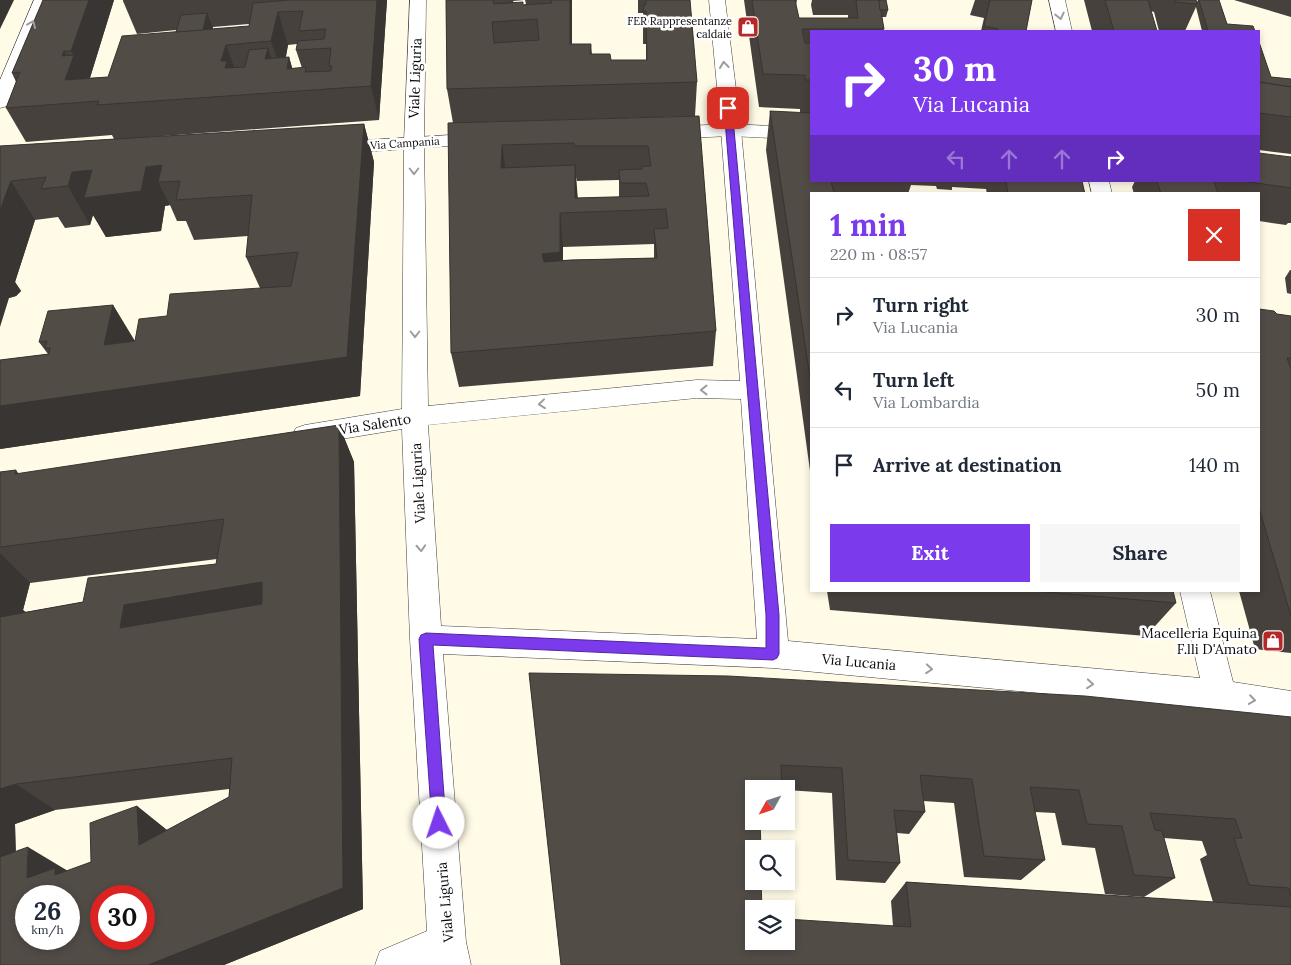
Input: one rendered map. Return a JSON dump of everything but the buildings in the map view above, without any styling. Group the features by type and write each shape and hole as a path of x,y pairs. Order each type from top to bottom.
{"street":[{"path":"0,102 42,0"},
{"name":"Viale Liguria","path":"418,0 414,142 415,417 426,639 449,953"},
{"path":"717,0 731,130 772,615 773,654"},
{"path":"1057,0 1064,30"},
{"path":"646,133 731,130 810,134"},
{"name":"Via Campania","path":"314,150 414,142 501,139"},
{"name":"Via Salento","path":"281,440 415,417 697,389 752,390"},
{"path":"1195,592 1220,695"},
{"name":"Via Lucania","path":"426,639 773,654 1220,695 1291,706"},
{"path":"394,965 449,953"}],"place":[{"name":"FER Rappresentanze caldaie","path":"748,27"},
{"name":"Macelleria Equina F.lli D'Amato","path":"1273,641"}],"route":[{"path":"439,823 426,639 773,654 772,615 728,108"}]}
